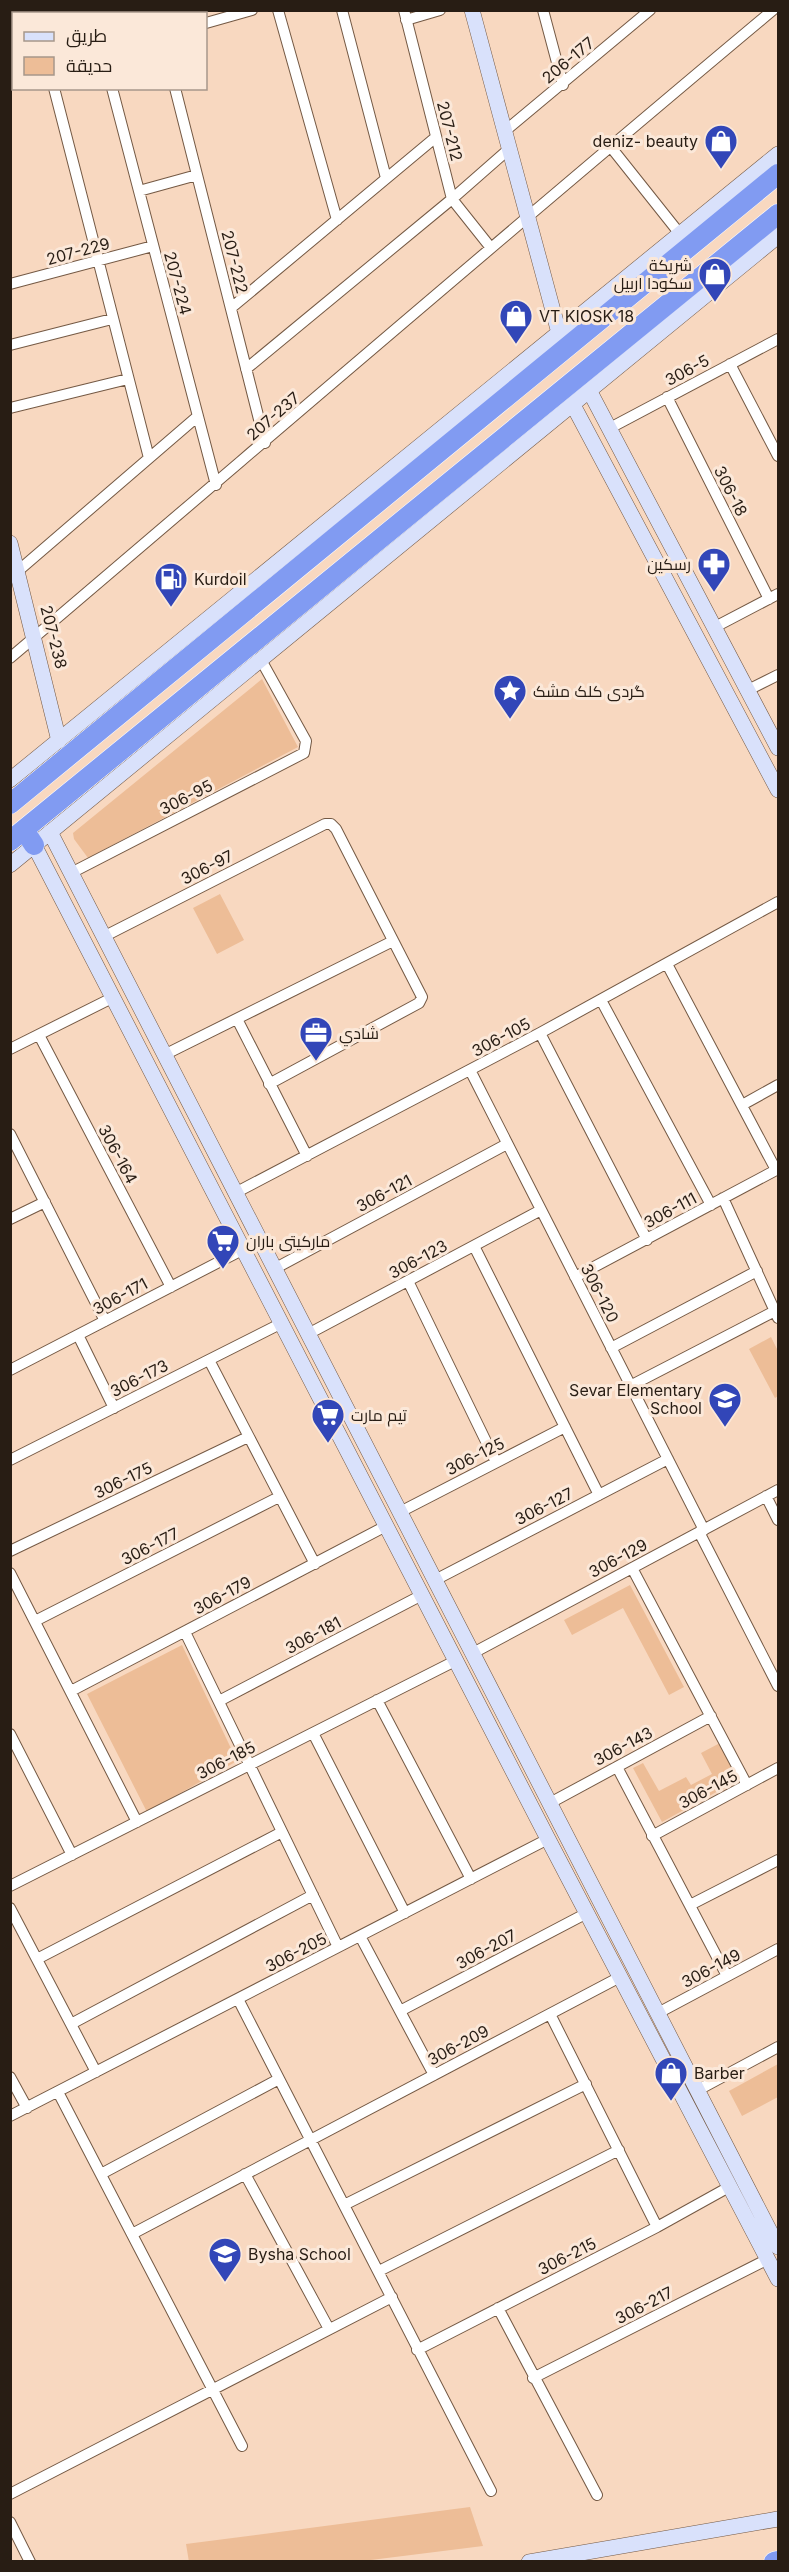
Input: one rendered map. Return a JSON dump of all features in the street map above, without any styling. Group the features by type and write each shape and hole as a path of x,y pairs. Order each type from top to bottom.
{"highway":[{"path":"10,804 196,650 334,525 709,222 778,174"},
{"path":"31,833 216,673 431,509 736,260 778,214"},
{"path":"196,650 192,658 196,670 204,675 216,673"},
{"path":"152,686 163,682 174,688 177,697 173,709"},
{"path":"774,2562 778,2561"}],"street":[{"path":"207,23 252,10"},
{"path":"278,10 337,220"},
{"path":"342,10 386,178"},
{"path":"405,15 440,10"},
{"path":"472,10 559,333"},
{"path":"543,10 563,85"},
{"name":"206-177","path":"505,131 563,85 650,10"},
{"name":"207-237","path":"10,658 216,485 527,215 773,10"},
{"name":"207-212","path":"405,15 452,199 491,248"},
{"path":"55,90 149,458"},
{"name":"207-224","path":"113,90 216,485"},
{"name":"207-222","path":"176,90 265,443"},
{"path":"231,308 436,137"},
{"path":"610,146 680,234"},
{"path":"246,369 509,149"},
{"path":"427,449 559,333 680,234 709,222 778,154"},
{"path":"139,191 197,175"},
{"path":"10,865 31,833 261,660 431,509 590,392 736,260 778,236"},
{"name":"207-229","path":"10,284 153,246"},
{"path":"10,345 112,319"},
{"name":"306-5","path":"606,422 667,397 778,339"},
{"path":"730,364 778,456"},
{"path":"10,408 128,379"},
{"path":"590,392 778,748"},
{"name":"306-18","path":"667,397 774,596"},
{"path":"573,405 778,790"},
{"path":"585,426 584,418 588,411 596,410 606,422"},
{"path":"18,571 198,416"},
{"path":"10,780 334,525"},
{"name":"207-238","path":"10,543 36,637 59,741"},
{"path":"715,627 774,596"},
{"name":"306-95","path":"70,873 300,756 307,749 306,741 261,660"},
{"path":"748,690 778,675"},
{"name":"306-97","path":"103,937 325,824 331,824 336,829 393,941"},
{"path":"31,833 70,873 473,1653 698,2090 775,2246 778,2279"},
{"path":"31,833 729,2187 775,2246"},
{"name":"306-105","path":"235,1193 540,1033 778,902"},
{"path":"164,1055 393,941 421,991 419,1003 269,1084"},
{"path":"667,964 777,1169"},
{"path":"10,1049 114,997"},
{"path":"601,1000 711,1205"},
{"path":"237,1019 307,1156"},
{"path":"540,1033 647,1239"},
{"name":"306-164","path":"39,1035 171,1287"},
{"name":"306-120","path":"470,1070 668,1459 778,1686"},
{"path":"742,1105 778,1085"},
{"path":"11,1136 105,1321"},
{"name":"306-121","path":"274,1269 507,1144"},
{"name":"306-111","path":"575,1277 777,1169"},
{"path":"630,1386 777,1315 723,1198"},
{"path":"10,1219 45,1202"},
{"name":"306-123","path":"308,1334 541,1210"},
{"path":"474,1246 599,1495"},
{"name":"306-171","path":"10,1370 244,1249"},
{"path":"611,1348 757,1271"},
{"path":"408,1281 496,1462"},
{"name":"306-173","path":"10,1460 282,1323"},
{"path":"78,1335 114,1408"},
{"path":"209,1360 315,1564"},
{"path":"310,1378 326,1369"},
{"name":"306-125","path":"400,1512 565,1427"},
{"name":"306-175","path":"10,1551 248,1437"},
{"name":"306-127","path":"435,1580 668,1459"},
{"name":"306-129","path":"473,1653 778,1490"},
{"path":"766,1496 778,1520"},
{"name":"306-177","path":"35,1621 279,1497"},
{"name":"306-179","path":"71,1691 387,1526"},
{"path":"632,1568 747,1785"},
{"path":"10,1573 14,1587 35,1621 137,1822"},
{"name":"306-181","path":"219,1701 422,1595"},
{"path":"185,1632 338,1947"},
{"name":"306-185","path":"10,1886 456,1661"},
{"path":"377,1700 471,1879"},
{"name":"306-143","path":"550,1803 711,1716"},
{"path":"313,1733 405,1913"},
{"path":"10,1734 72,1855"},
{"path":"509,1764 525,1755"},
{"path":"617,1767 727,1976"},
{"name":"306-145","path":"652,1836 778,1768"},
{"path":"37,1959 282,1832"},
{"name":"306-205","path":"10,2116 548,1839"},
{"path":"690,1905 778,1860"},
{"path":"71,2024 313,1895"},
{"path":"10,1908 96,2072"},
{"name":"306-207","path":"400,2011 586,1913"},
{"path":"360,1936 434,2075"},
{"name":"306-149","path":"658,2013 778,1949"},
{"name":"306-209","path":"132,2234 620,1977"},
{"path":"238,1999 491,2491"},
{"path":"550,2014 657,2227"},
{"path":"698,2090 778,2048"},
{"path":"10,2077 27,2108"},
{"path":"101,2174 279,2079"},
{"path":"344,2205 586,2084"},
{"path":"58,2092 242,2445"},
{"path":"703,2135 717,2128"},
{"path":"379,2271 620,2150"},
{"path":"246,2174 329,2330"},
{"name":"306-215","path":"417,2350 657,2227 729,2187"},
{"name":"306-217","path":"533,2378 775,2246"},
{"path":"10,2494 392,2297"},
{"path":"498,2308 533,2378 597,2495"},
{"path":"529,2562 778,2519"},
{"path":"10,2522 30,2562"}],"green space":[{"path":"262,679 298,747 88,858 74,839 73,833"},
{"path":"220,894 244,940 217,954 193,908"},
{"path":"771,1337 778,1351 778,1396 775,1398 749,1349"},
{"path":"630,1585 684,1687 669,1695 623,1608 572,1635 564,1620"},
{"path":"182,1645 237,1761 147,1812 87,1694"},
{"path":"720,1743 740,1779 662,1822 633,1768 643,1763 659,1791 686,1777 691,1785 712,1774 701,1753"},
{"path":"778,2064 778,2097 742,2116 729,2091"},
{"path":"470,2507 483,2546 355,2562 189,2562 186,2544"}],"place":[{"name":"deniz- beauty","path":"721,170"},
{"name":"شريكة سكودا اربيل","path":"715,303"},
{"name":"VT KIOSK 18","path":"516,345"},
{"name":"رسکین","path":"714,593"},
{"name":"Kurdoil","path":"171,608"},
{"name":"گردی کلک مشک","path":"510,720"},
{"name":"شادي","path":"316,1062"},
{"name":"ماركيتى باران","path":"223,1270"},
{"name":"Sevar Elementary School","path":"725,1428"},
{"name":"تيم مارت","path":"328,1444"},
{"name":"Barber","path":"671,2102"},
{"name":"Bysha School","path":"225,2283"}]}
